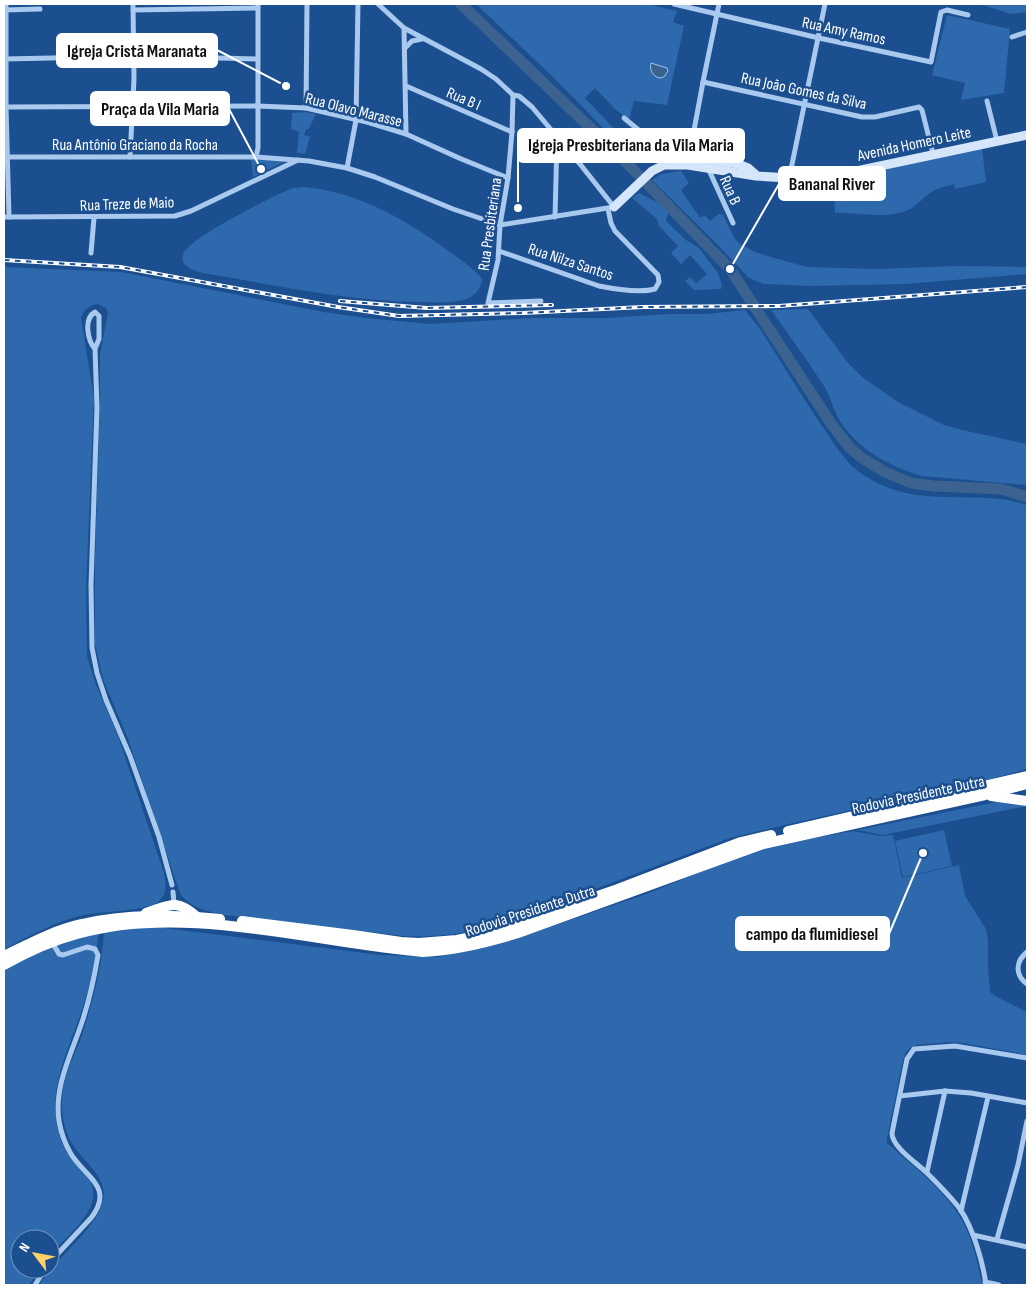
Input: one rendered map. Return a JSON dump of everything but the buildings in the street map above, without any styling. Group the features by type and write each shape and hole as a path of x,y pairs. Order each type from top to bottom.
{"highway":[{"name":"Rodovia Presidente Dutra","path":"4,956 41,938 82,924 138,916 197,917 272,924 400,942 419,943 457,940 487,934 523,922 618,889 741,842 1027,776"},
{"name":"Rodovia Presidente Dutra","path":"4,965 52,942 78,934 121,926 154,923 245,928 423,952 477,945 518,933 763,844 1027,784"},
{"path":"985,795 1027,801"},
{"path":"138,916 174,904 184,906 197,917"}],"street":[{"path":"306,108 307,4"},
{"path":"347,168 356,120 358,4"},
{"path":"378,4 404,28 481,69 496,79 513,95 519,96 536,110 557,139 580,164 611,208"},
{"name":"Rua Amy Ramos","path":"674,4 931,62 941,12 948,10 968,15"},
{"path":"719,4 702,82 689,161 738,164 748,168 756,176"},
{"path":"789,179 825,4"},
{"path":"130,157 133,108 133,7 258,6 258,148 256,157"},
{"path":"6,217 5,8 40,9"},
{"path":"404,28 406,134"},
{"path":"1012,37 1027,32"},
{"path":"405,48 409,42 423,38"},
{"path":"5,59 134,57 257,59"},
{"name":"Rua João Gomes da Silva","path":"702,82 862,117 884,115 918,106 922,109 933,154"},
{"name":"Rua B I","path":"406,86 512,132"},
{"name":"Rua Presbiteriana","path":"513,95 508,178 500,225 498,260 488,303 541,301"},
{"path":"987,100 997,141"},
{"name":"Rua Olavo Marasse","path":"5,107 133,108 257,106 306,108 406,134 508,178"},
{"path":"624,118 649,139 666,144 691,147"},
{"name":"Avenida Homero Leite","path":"611,208 624,199 652,171 664,165 689,161 707,167 756,176 805,179 842,174 1027,135"},
{"path":"555,217 557,139"},
{"path":"664,165 666,144"},
{"name":"Rua Antônio Graciano da Rocha","path":"6,157 256,157 299,160 347,168 500,225 611,208"},
{"name":"Rua Treze de Maio","path":"6,217 158,217 185,214 299,160"},
{"name":"Rua B","path":"707,167 733,223"},
{"name":"Rua Nilza Santos","path":"499,251 599,286 615,289 654,289 659,282 658,275 615,231 611,223 611,208"},
{"path":"91,252 94,218"},
{"path":"95,349 88,335 90,318 95,312 99,318 98,339 95,349 97,407 91,585 92,648 103,692 130,756 159,837 172,885"},
{"path":"173,892 174,904"},
{"path":"52,942 59,954 63,955 87,946 95,949 98,955 91,992 81,1025 65,1066 59,1090 58,1107 59,1122 67,1146 72,1155 97,1184 100,1191 100,1200 91,1218 60,1251"},
{"path":"1027,952 1021,958 1018,968 1019,976 1027,984"},
{"path":"999,1285 986,1283 973,1235 961,1211 927,1172 896,1145 892,1139 908,1056 914,1049 955,1046 1027,1058"},
{"path":"900,1096 945,1091 1027,1104"},
{"path":"927,1172 945,1091"},
{"path":"961,1211 988,1097"},
{"path":"996,1239 1018,1165 1027,1121"},
{"path":"973,1235 1027,1247"}],"shaded area":[{"path":"476,4 647,4 677,11 673,22 684,26 667,105 634,101 629,120 615,109 595,88 585,98 624,139 619,144 553,77"},
{"path":"980,4 1027,4 1027,12 1011,14"},
{"path":"947,15 1010,29 1004,93 961,100 965,83 932,75"},
{"path":"651,63 667,68 668,71 664,77 659,78 653,74"},
{"path":"305,112 316,114 304,135 310,137 305,154 297,153 299,132 291,129 292,113"},
{"path":"982,148 986,182 955,189 954,184 940,188 908,210 890,215 835,213 833,180"},
{"path":"251,159 286,161 253,177"},
{"path":"681,171 689,183 681,190 700,218 705,215 710,221 719,214 723,215 735,239 740,244 757,253 807,267 876,269 959,266 1027,267 1027,274 905,284 811,286 764,284 749,278 652,180 661,174"},
{"path":"304,187 324,190 362,201 398,218 475,271 482,279 479,289 469,298 461,301 437,302 366,299 312,292 203,273 189,268 184,263 183,255 188,248 211,231 281,193 293,188"},
{"path":"639,193 669,208 666,221 686,240 699,248 718,273 722,285 721,289 694,290 685,281 690,277 696,283 707,274 690,255 681,264 671,253 678,246 659,226 657,219 632,198"},
{"path":"4,267 121,272 324,312 431,324 533,318 607,318 667,314 706,314 745,310 760,329 835,445 847,461 866,477 891,489 909,494 1000,499 1027,505 1027,769 976,783 730,838 484,929 464,933 404,936 225,915 194,906 180,893 128,739 103,679 95,644 100,354 108,313 106,308 98,304 92,305 85,310 81,318 94,398 86,589 87,656 96,685 118,736 164,873 166,889 161,899 151,905 132,910 79,916 59,922 4,949"},
{"path":"808,309 848,363 862,377 898,402 944,425 1027,444 1027,485 922,476 887,462 856,441 840,421 824,386 771,310"},
{"path":"1001,801 1027,806 883,835 857,830"},
{"path":"944,830 952,866 903,877 895,841"},
{"path":"853,831 881,836 893,835 902,878 959,865 965,896 986,929 990,992 1027,1012 1027,1055 951,1042 916,1045 910,1048 903,1060 887,1143 938,1189 956,1210 970,1237 982,1285 39,1285 43,1279 60,1279 60,1259 92,1223 103,1201 104,1192 98,1176 75,1148 68,1136 64,1123 62,1095 66,1077 82,1035 93,997 99,971 104,932 153,927 381,955 438,957 500,944 649,893 729,860 771,846"},
{"path":"99,933 90,984 60,1073 55,1103 56,1118 62,1143 66,1151 89,1179 92,1185 93,1199 91,1207 81,1222 60,1245 60,1229 10,1229 10,1279 33,1279 29,1285 4,1285 4,969 74,939"}],"waterway":[{"path":"461,4 624,160 730,269 832,425 850,448 885,472 911,483 1001,489 1027,497"}],"railway":[{"path":"4,260 120,267 338,307 399,316 523,313 643,307 779,306 1027,287"},
{"path":"340,301 427,308 552,305"}],"place":[{"name":"Igreja Cristã Maranata","path":"286,86"},
{"name":"Praça da Vila Maria","path":"261,169"},
{"name":"Igreja Presbiteriana da Vila Maria","path":"518,208"},
{"name":"Bananal River","path":"730,269"},
{"name":"campo da flumidiesel","path":"923,853"}]}
